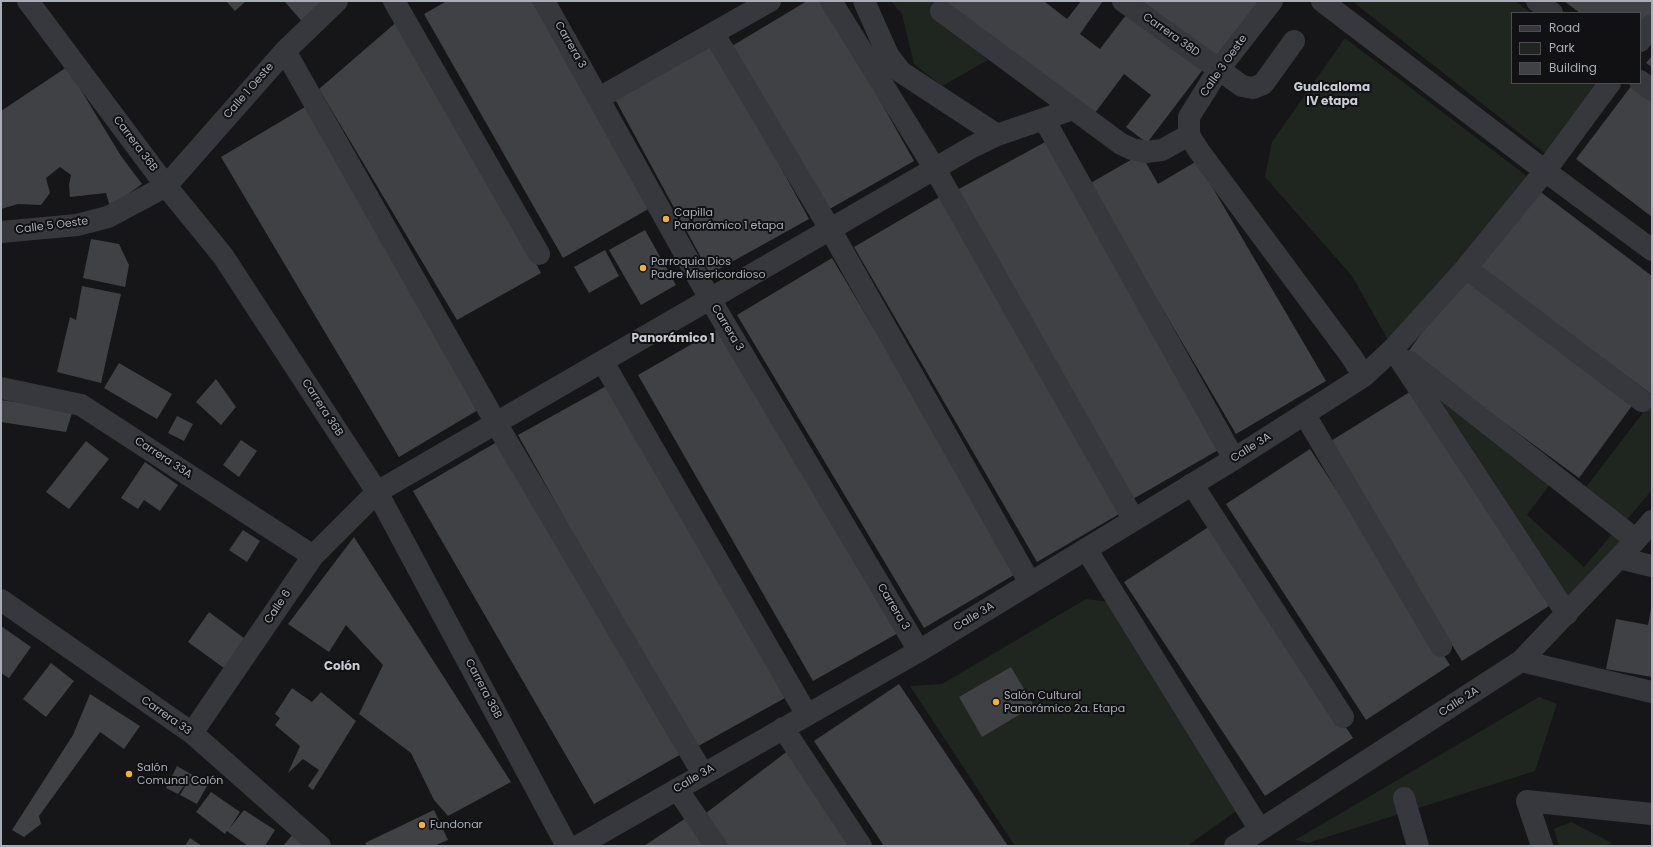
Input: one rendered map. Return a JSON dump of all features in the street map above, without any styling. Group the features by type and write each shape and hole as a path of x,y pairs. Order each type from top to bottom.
{"street":[{"name":"Carrera 36B","path":"28,1 166,186 222,256 377,492 567,846"},
{"name":"Calle 1 Oeste","path":"166,186 285,51 337,1"},
{"path":"394,1 539,254"},
{"name":"Carrera 3","path":"544,1 710,299 919,650"},
{"path":"599,98 770,1"},
{"path":"831,1 935,169 1134,520"},
{"path":"864,1 888,55 900,72 997,134"},
{"name":"Carrera 38D","path":"1123,1 1242,86 1253,88 1263,84 1294,41"},
{"name":"Calle 3 Oeste","path":"1189,135 1189,117 1219,69 1272,1"},
{"path":"1322,1 1545,171 1652,250"},
{"path":"1537,1 1551,12"},
{"path":"941,11 1121,144 1132,149 1146,152 1162,150 1189,135 1204,158 1351,356 1364,376"},
{"path":"1641,40 1652,25"},
{"path":"714,34 830,229 1030,583"},
{"path":"285,51 496,423 703,774"},
{"path":"1641,82 1652,90"},
{"name":"Calle 3A","path":"578,846 919,650 1234,459 1364,376 1392,349 1466,268 1545,171 1609,84"},
{"name":"Calle 6","path":"192,734 313,556 377,492 830,229 997,134 1073,109"},
{"path":"1044,119 1234,459"},
{"name":"Calle 5 Oeste","path":"1,232 77,224 108,217 166,186"},
{"path":"1466,268 1642,401"},
{"path":"1392,349 1636,540"},
{"path":"1392,349 1567,614"},
{"path":"603,362 807,715"},
{"name":"Carrera 33A","path":"1,388 81,405 313,556"},
{"path":"1305,415 1441,646"},
{"path":"1192,484 1342,716"},
{"name":"Calle 2A","path":"1235,846 1521,661 1567,614 1652,521"},
{"path":"1086,549 1260,830"},
{"path":"1619,558 1652,566"},
{"name":"Carrera 33","path":"1,600 192,734 320,846"},
{"path":"1521,661 1652,692"},
{"path":"783,728 861,846"},
{"path":"677,789 716,846"},
{"path":"1404,798 1418,846"},
{"path":"1542,846 1527,801 1652,814"}],"green space":[{"path":"891,1 944,1 939,19 988,60 942,86 914,64 902,14"},
{"path":"1352,1 1515,1 1530,12 1511,12 1511,84 1598,84 1546,154"},
{"path":"1345,38 1528,177 1392,347 1352,276 1265,177 1272,142"},
{"path":"1421,383 1551,483 1527,515 1584,567 1614,532 1628,538 1568,606"},
{"path":"1652,401 1652,490 1625,522 1583,491"},
{"path":"1086,599 1109,602 1242,807 1187,846 1015,846 910,686 942,684"},
{"path":"1539,697 1557,704 1535,771 1308,843 1295,840"},
{"path":"1571,822 1612,843 1606,846 1559,846 1554,829"}],"building":[{"path":"226,1 246,1 235,11"},
{"path":"332,1 305,25 285,2"},
{"path":"447,1 532,1 650,208 563,258 424,14"},
{"path":"807,1 824,1 914,161 826,211 732,46"},
{"path":"944,1 1046,1 1045,2 1067,19 1081,1 1103,1 1080,34 1100,49 1129,11 1204,68 1147,143 1126,127 1151,95 1124,74 1092,117"},
{"path":"1142,1 1260,1 1218,58"},
{"path":"1564,1 1652,1 1652,22 1641,37 1641,12 1579,12"},
{"path":"407,13 541,273 457,320 319,89"},
{"path":"714,45 809,219 710,274 615,99"},
{"path":"1652,56 1652,67 1646,63"},
{"path":"67,67 121,156 142,184 110,207 106,193 70,197 69,185 71,175 60,167 46,178 50,193 41,205 18,204 1,209 1,111"},
{"path":"1632,85 1652,100 1652,217 1576,159"},
{"path":"305,107 483,407 399,457 221,157"},
{"path":"1047,141 1220,449 1133,499 957,190"},
{"path":"1141,154 1158,184 1197,161 1326,381 1236,434 1089,184"},
{"path":"1538,190 1652,276 1651,394 1480,267"},
{"path":"943,195 1126,510 1037,562 854,247"},
{"name":"Parroquia Dios Padre Misericordioso","path":"645,230 676,285 641,305 609,250"},
{"path":"91,239 119,244 129,265 125,287 83,278"},
{"path":"605,250 619,276 589,293 574,267"},
{"path":"832,258 1019,572 924,628 737,315"},
{"path":"1462,277 1634,403 1579,478 1408,352"},
{"path":"82,286 121,294 101,383 57,372 70,317 76,320"},
{"path":"725,325 900,632 813,681 638,375"},
{"path":"119,363 172,394 157,419 104,388"},
{"path":"216,379 236,407 221,425 196,402"},
{"path":"610,384 785,698 693,749 518,435"},
{"path":"1413,390 1549,606 1462,661 1326,444"},
{"path":"1,400 73,410 66,432 1,422"},
{"path":"177,416 193,424 184,441 168,433"},
{"path":"502,439 683,753 594,804 413,491"},
{"path":"241,440 257,451 239,477 223,465"},
{"path":"86,441 109,459 69,509 46,492"},
{"path":"1310,449 1450,665 1366,720 1226,504"},
{"path":"145,462 178,485 160,511 144,500 138,509 121,498"},
{"path":"1213,524 1353,738 1265,796 1124,582"},
{"path":"243,530 260,541 247,562 229,550"},
{"path":"354,537 511,782 448,816 434,800 411,753 359,714 383,665 346,625 329,652 288,624"},
{"path":"1651,609 1652,677 1606,669 1616,619 1648,625"},
{"path":"209,612 248,641 228,671 188,642"},
{"path":"1,626 31,647 9,678 1,673"},
{"path":"51,663 74,681 46,717 23,699"},
{"name":"Salón Cultural Panorámico 2a. Etapa","path":"1011,667 1034,706 982,737 959,697"},
{"path":"899,684 1008,846 884,846 814,741"},
{"path":"292,688 312,702 321,692 356,721 313,790 308,786 319,770 303,759 288,773 300,746 275,725 280,718 275,714"},
{"path":"90,694 140,726 124,749 100,732 39,816 41,824 24,837 12,830 73,735"},
{"path":"789,750 854,846 728,846 706,813"},
{"path":"177,766 208,784 197,804 180,795 190,778 178,794 166,788"},
{"path":"211,792 240,812 229,829 244,810 275,830 265,846 248,846 227,831 225,834 196,812"},
{"name":"Fundonar","path":"434,810 448,840 434,846 367,846 365,843"},
{"path":"692,814 713,846 644,846"},
{"path":"293,834 305,844 303,846 283,846"},
{"path":"190,838 202,846 185,846"}],"place":[{"name":"Capilla Panorámico 1 etapa","path":"666,219"},
{"name":"Parroquia Dios Padre Misericordioso","path":"643,268"},
{"name":"Salón Cultural Panorámico 2a. Etapa","path":"996,702"},
{"name":"Salón Comunal Colón","path":"129,774"},
{"name":"Fundonar","path":"422,825"}],"district":[{"name":"Gualcaloma IV etapa","path":"1332,95"},
{"name":"Panorámico 1","path":"673,339"},
{"name":"Colón","path":"342,667"}]}
